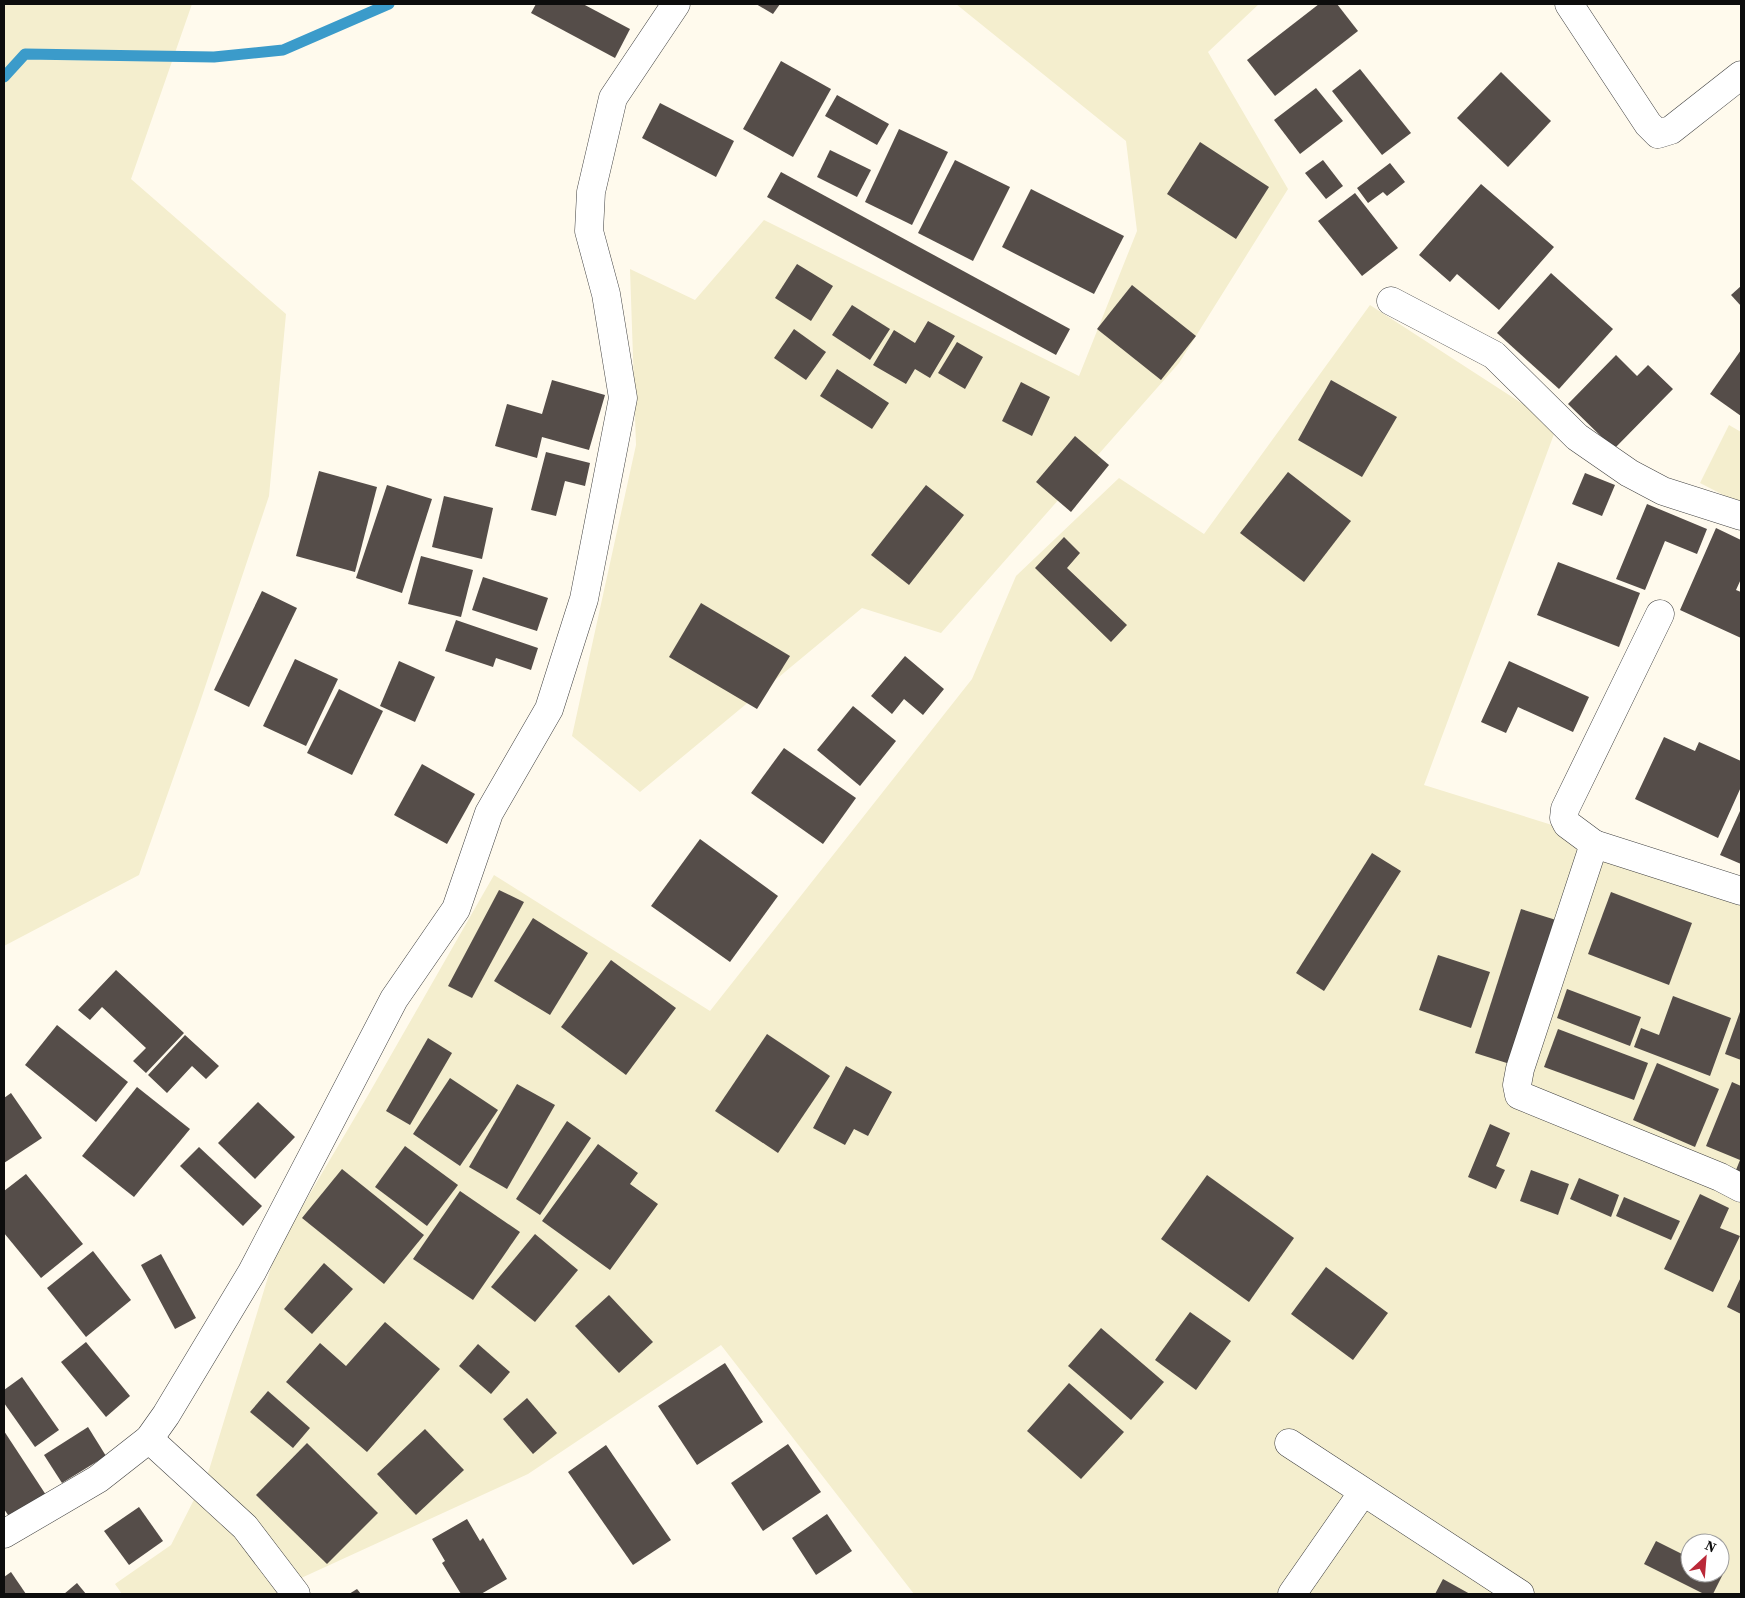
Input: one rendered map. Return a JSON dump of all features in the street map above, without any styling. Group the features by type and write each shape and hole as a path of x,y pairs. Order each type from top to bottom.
{"street":[{"path":"4,1534 98,1478 149,1439 166,1415 252,1272 394,999 456,909 489,813 549,710 584,599 623,398 606,294 589,231 591,192 613,98 676,4"},
{"path":"1569,4 1648,124 1658,134 1671,130 1741,75"},
{"path":"1391,301 1494,355 1577,437 1628,473 1664,491 1741,516"},
{"path":"1660,614 1565,808 1564,818 1567,824 1594,844 1741,891"},
{"path":"1594,844 1520,1069 1517,1085 1519,1095 1720,1177 1741,1188"},
{"path":"149,1439 245,1527 296,1594"},
{"path":"1289,1443 1520,1594"},
{"path":"1292,1594 1363,1492"}],"shaded area":[{"path":"4,4 192,4 131,179 286,314 269,496 198,708 139,875 4,946"},
{"path":"956,4 1259,4 1208,52 1288,189 1179,363 941,633 862,608 640,792 572,736 636,445 630,269 695,300 764,220 1079,376 1137,231 1126,141"},
{"path":"1370,305 1557,426 1424,785 1741,884 1741,1594 914,1594 721,1345 528,1474 299,1579 309,1594 122,1594 115,1584 171,1545 209,1470 276,1251 494,875 710,1011 972,679 1016,576 1119,478 1204,534"},
{"path":"1729,425 1741,432 1741,504 1700,483"}],"building":[{"path":"536,4 583,4 630,29 615,58 531,13"},
{"path":"756,4 780,4 773,14"},
{"path":"1319,4 1337,4 1358,31 1275,96 1247,60"},
{"path":"781,61 831,89 793,157 743,129"},
{"path":"1360,69 1411,133 1382,155 1332,91"},
{"path":"1501,72 1551,121 1508,167 1457,118"},
{"path":"1316,88 1343,121 1300,154 1274,120"},
{"path":"837,95 889,124 877,145 825,116"},
{"path":"660,103 734,141 716,177 642,138"},
{"path":"899,129 948,152 912,225 865,202"},
{"path":"1200,142 1269,187 1236,239 1167,194"},
{"path":"830,150 871,170 857,197 817,177"},
{"path":"955,160 1010,187 973,261 918,233"},
{"path":"1323,160 1343,186 1326,199 1305,173"},
{"path":"1390,163 1405,182 1387,196 1383,192 1368,203 1357,188"},
{"path":"781,172 1070,329 1056,355 767,197"},
{"path":"1481,184 1554,247 1499,310 1457,274 1450,282 1419,255"},
{"path":"1031,189 1124,236 1094,294 1002,247"},
{"path":"1355,193 1398,248 1362,276 1318,221"},
{"path":"797,264 833,286 811,321 775,298"},
{"path":"1551,273 1613,329 1559,389 1497,333"},
{"path":"1132,285 1196,336 1161,380 1097,329"},
{"path":"1741,286 1741,306 1731,295"},
{"path":"852,305 890,329 870,360 832,335"},
{"path":"928,321 955,336 930,378 915,369 906,384 873,365 894,330 915,343"},
{"path":"794,329 826,352 806,380 774,358"},
{"path":"957,342 983,357 965,389 938,373"},
{"path":"1741,350 1741,416 1710,394"},
{"path":"1616,355 1637,376 1648,365 1673,389 1614,449 1568,404"},
{"path":"837,369 889,403 872,429 820,396"},
{"path":"552,380 605,395 589,450 542,437 537,458 495,446 507,404 542,414"},
{"path":"1331,380 1397,417 1362,477 1298,440"},
{"path":"1021,382 1050,397 1032,436 1002,421"},
{"path":"1075,436 1109,465 1071,512 1036,482"},
{"path":"546,452 590,463 585,486 565,481 556,516 531,510"},
{"path":"319,471 377,487 355,572 296,556"},
{"path":"1288,472 1351,521 1304,582 1240,533"},
{"path":"1585,473 1615,485 1602,516 1572,504"},
{"path":"387,485 432,499 402,593 356,578"},
{"path":"926,485 964,515 909,585 871,555"},
{"path":"444,496 493,508 482,559 432,547"},
{"path":"1647,504 1707,529 1697,554 1665,541 1645,590 1616,579"},
{"path":"1716,528 1741,540 1741,579 1736,590 1741,592 1741,638 1680,610"},
{"path":"1064,537 1080,553 1067,568 1127,625 1111,642 1035,568"},
{"path":"421,556 473,570 461,617 408,604"},
{"path":"1558,562 1640,593 1619,647 1537,615"},
{"path":"483,577 548,598 537,631 472,610"},
{"path":"262,591 297,608 249,707 214,690"},
{"path":"701,603 790,656 757,709 669,657"},
{"path":"456,620 538,648 531,670 496,658 493,667 445,651"},
{"path":"905,656 944,689 923,715 904,699 892,714 871,696"},
{"path":"295,659 338,679 306,746 263,726"},
{"path":"399,661 435,677 415,722 380,706"},
{"path":"1509,661 1589,697 1573,732 1518,707 1506,733 1481,722"},
{"path":"339,689 383,711 352,775 307,753"},
{"path":"853,706 896,741 860,786 817,750"},
{"path":"1664,737 1695,751 1699,742 1741,761 1741,787 1718,838 1635,799"},
{"path":"784,748 856,798 823,844 751,793"},
{"path":"422,764 475,794 447,844 394,815"},
{"path":"1741,812 1741,864 1720,855"},
{"path":"700,839 778,896 730,962 651,906"},
{"path":"1372,853 1401,871 1324,991 1296,973"},
{"path":"499,890 524,902 472,998 448,986"},
{"path":"1611,892 1692,923 1669,985 1588,954"},
{"path":"1521,909 1556,920 1510,1064 1475,1053"},
{"path":"533,918 588,953 550,1015 494,981"},
{"path":"1438,955 1490,972 1471,1028 1419,1010"},
{"path":"611,960 676,1008 626,1075 561,1027"},
{"path":"116,970 184,1033 146,1073 133,1061 146,1048 102,1007 90,1020 78,1010"},
{"path":"1567,989 1641,1017 1630,1046 1557,1018"},
{"path":"1673,996 1731,1018 1710,1076 1634,1047 1641,1028 1659,1035"},
{"path":"1741,1009 1741,1060 1725,1054"},
{"path":"57,1025 128,1082 96,1122 25,1065"},
{"path":"1558,1029 1648,1063 1634,1100 1544,1067"},
{"path":"767,1034 830,1076 778,1153 715,1111"},
{"path":"185,1035 219,1066 206,1079 192,1066 167,1093 148,1075"},
{"path":"428,1038 452,1053 410,1125 386,1111"},
{"path":"1657,1063 1719,1089 1695,1147 1633,1120"},
{"path":"846,1066 892,1092 868,1136 854,1129 845,1145 813,1128"},
{"path":"450,1078 498,1110 460,1166 413,1134"},
{"path":"1732,1082 1741,1086 1741,1173 1736,1170 1740,1160 1706,1146"},
{"path":"517,1084 555,1105 507,1189 469,1167"},
{"path":"137,1087 190,1129 134,1197 82,1156"},
{"path":"11,1093 42,1138 4,1163 4,1098"},
{"path":"258,1102 295,1137 255,1179 218,1143"},
{"path":"567,1121 591,1138 540,1215 516,1199"},
{"path":"1490,1124 1510,1133 1496,1166 1505,1170 1496,1189 1468,1177"},
{"path":"598,1144 638,1173 630,1184 658,1204 610,1270 542,1221"},
{"path":"405,1146 458,1185 427,1226 375,1187"},
{"path":"199,1147 262,1206 243,1226 180,1166"},
{"path":"342,1169 424,1235 384,1284 302,1218"},
{"path":"1531,1170 1569,1184 1558,1215 1520,1201"},
{"path":"26,1174 83,1244 41,1278 4,1233 4,1191"},
{"path":"1207,1175 1294,1238 1249,1302 1161,1239"},
{"path":"1579,1178 1619,1195 1611,1217 1570,1199"},
{"path":"460,1191 520,1232 473,1300 413,1259"},
{"path":"1700,1194 1729,1208 1720,1228 1740,1236 1713,1292 1664,1269"},
{"path":"1624,1197 1680,1221 1671,1240 1616,1216"},
{"path":"535,1234 578,1270 535,1322 491,1287"},
{"path":"93,1251 131,1300 86,1337 47,1288"},
{"path":"161,1254 196,1318 175,1329 141,1265"},
{"path":"324,1263 353,1289 312,1334 284,1309"},
{"path":"1326,1267 1388,1313 1353,1360 1291,1314"},
{"path":"1741,1277 1741,1314 1727,1307"},
{"path":"609,1295 653,1342 619,1373 575,1326"},
{"path":"1190,1312 1231,1341 1196,1390 1155,1360"},
{"path":"385,1322 440,1369 367,1452 286,1382 320,1343 346,1366"},
{"path":"1101,1328 1164,1382 1131,1420 1068,1366"},
{"path":"86,1342 130,1396 106,1417 61,1362"},
{"path":"478,1344 510,1372 491,1394 459,1366"},
{"path":"725,1363 763,1422 697,1465 658,1406"},
{"path":"22,1377 59,1430 35,1447 4,1403 4,1390"},
{"path":"1069,1383 1124,1432 1081,1479 1027,1431"},
{"path":"268,1391 310,1428 293,1448 250,1412"},
{"path":"527,1398 557,1433 533,1454 503,1419"},
{"path":"88,1427 106,1456 62,1483 44,1455"},
{"path":"425,1429 464,1470 416,1515 377,1474"},
{"path":"4,1431 46,1495 10,1518 4,1509"},
{"path":"307,1443 378,1513 327,1564 256,1495"},
{"path":"788,1444 821,1492 763,1531 731,1483"},
{"path":"606,1445 671,1540 633,1565 568,1472"},
{"path":"139,1507 163,1541 129,1565 104,1531"},
{"path":"827,1514 852,1551 816,1575 792,1538"},
{"path":"467,1519 480,1541 483,1538 507,1579 481,1594 461,1594 442,1563 445,1561 432,1539"},
{"path":"1656,1541 1680,1553 1680,1582 1644,1564"},
{"path":"11,1572 26,1594 4,1594 4,1577"},
{"path":"1443,1579 1470,1594 1435,1594"},
{"path":"77,1583 86,1594 64,1594"},
{"path":"1682,1583 1718,1583 1713,1594 1704,1594"},
{"path":"357,1589 361,1594 349,1594"}],"waterway":[{"path":"4,77 25,54 214,57 283,50 389,4"}]}
